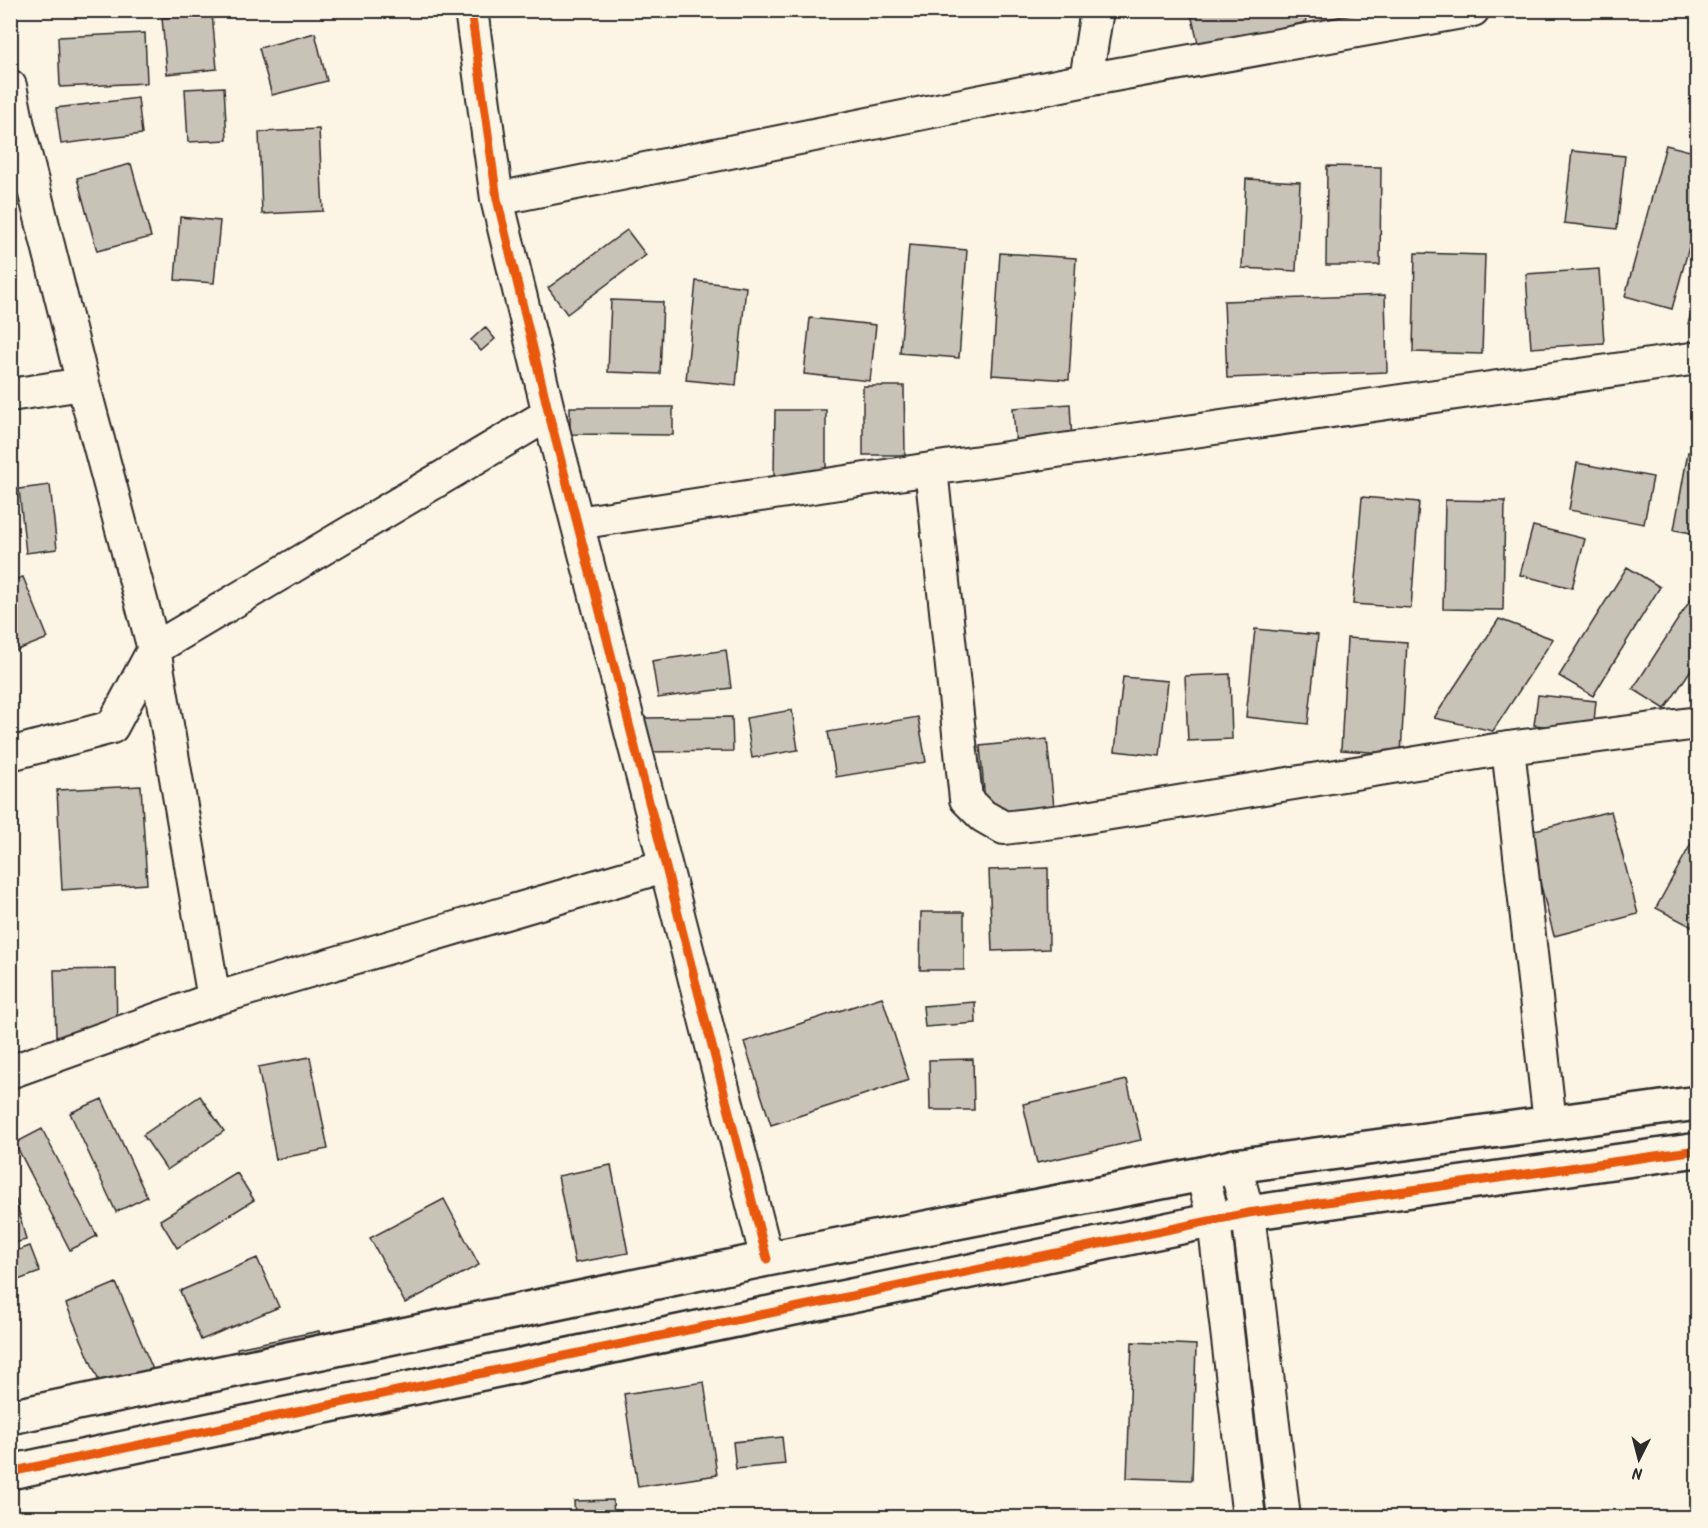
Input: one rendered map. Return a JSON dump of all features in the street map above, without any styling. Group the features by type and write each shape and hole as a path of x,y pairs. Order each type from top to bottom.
{"street":[{"path":"471,10 497,199 549,414 766,1259"},
{"path":"1086,80 1097,10"},
{"path":"497,199 1086,80 1473,10"},
{"path":"10,86 14,126 154,649 214,999"},
{"path":"577,523 1698,358"},
{"path":"10,396 83,384"},
{"path":"10,754 112,727 154,649 549,414"},
{"path":"932,470 966,799 983,816 1004,828 1062,821 1508,748 1698,723"},
{"path":"1508,748 1550,1123"},
{"path":"10,1072 214,999 665,866"},
{"path":"10,1417 766,1259 1236,1166 1698,1103"},
{"path":"10,1472 1248,1213 1698,1150"},
{"path":"1236,1166 1248,1213 1284,1518"},
{"path":"1202,1174 1214,1220 1250,1518"}],"building":[{"path":"1190,10 1304,10 1306,22 1199,47"},
{"path":"212,14 217,69 167,74 162,18"},
{"path":"145,33 147,83 60,87 58,37"},
{"path":"315,33 327,81 272,95 259,48"},
{"path":"224,87 227,140 188,142 185,89"},
{"path":"138,98 142,134 61,144 56,108"},
{"path":"319,129 323,211 262,214 259,132"},
{"path":"1666,145 1698,153 1698,214 1672,309 1625,296"},
{"path":"1572,151 1625,156 1617,229 1564,223"},
{"path":"131,164 151,237 97,251 77,178"},
{"path":"1327,166 1381,167 1380,265 1326,265"},
{"path":"1246,179 1300,182 1296,271 1242,268"},
{"path":"180,217 220,221 214,283 175,280"},
{"path":"627,230 646,255 567,314 548,288"},
{"path":"909,245 967,250 959,358 900,353"},
{"path":"1000,253 1076,258 1069,380 992,375"},
{"path":"1415,253 1485,255 1482,354 1413,352"},
{"path":"1599,269 1604,343 1531,348 1526,274"},
{"path":"696,281 746,287 736,385 686,380"},
{"path":"1698,290 1698,326 1688,324"},
{"path":"1385,295 1387,372 1227,378 1224,301"},
{"path":"611,300 663,302 660,374 608,372"},
{"path":"810,318 876,325 870,381 804,374"},
{"path":"485,327 495,339 481,351 471,340"},
{"path":"863,386 904,386 905,455 863,455"},
{"path":"1070,404 1072,442 1016,446 1013,408"},
{"path":"570,407 673,407 673,435 570,434"},
{"path":"775,410 826,410 826,477 774,476"},
{"path":"1688,452 1698,454 1698,534 1674,530"},
{"path":"1577,463 1653,477 1644,524 1569,510"},
{"path":"50,485 57,549 26,553 19,489"},
{"path":"1362,497 1419,502 1411,608 1353,604"},
{"path":"1445,500 1505,501 1503,610 1443,609"},
{"path":"1533,526 1585,539 1572,588 1520,575"},
{"path":"1627,567 1660,587 1593,696 1559,676"},
{"path":"23,577 48,638 10,653 10,581"},
{"path":"1698,588 1698,659 1665,709 1633,689"},
{"path":"1499,619 1553,639 1493,731 1434,718"},
{"path":"1255,629 1318,635 1308,724 1246,717"},
{"path":"1347,638 1407,642 1401,754 1341,750"},
{"path":"726,650 731,688 658,698 652,661"},
{"path":"1230,674 1232,739 1188,741 1185,676"},
{"path":"1123,677 1168,681 1160,756 1115,751"},
{"path":"1538,695 1596,701 1593,731 1534,725"},
{"path":"792,710 798,750 752,758 746,718"},
{"path":"732,717 733,751 645,752 644,718"},
{"path":"918,717 926,762 836,777 828,732"},
{"path":"1047,739 1054,807 986,813 980,746"},
{"path":"141,786 147,884 62,890 57,790"},
{"path":"1611,811 1638,914 1554,936 1527,832"},
{"path":"1698,831 1698,930 1656,908"},
{"path":"1048,868 1049,949 992,951 989,870"},
{"path":"921,912 964,912 964,970 920,970"},
{"path":"116,969 117,1036 56,1037 54,970"},
{"path":"882,997 909,1080 771,1125 744,1042"},
{"path":"975,1002 976,1023 925,1027 923,1006"},
{"path":"310,1057 328,1149 276,1159 258,1067"},
{"path":"973,1059 974,1110 930,1110 929,1060"},
{"path":"1127,1080 1141,1140 1037,1163 1023,1104"},
{"path":"200,1096 224,1131 167,1170 143,1135"},
{"path":"102,1099 147,1197 116,1212 70,1113"},
{"path":"42,1129 97,1236 70,1250 15,1143"},
{"path":"611,1165 628,1253 575,1263 558,1176"},
{"path":"237,1173 254,1200 177,1248 160,1220"},
{"path":"444,1199 479,1265 405,1303 370,1238"},
{"path":"16,1200 26,1240 10,1244 10,1201"},
{"path":"30,1246 40,1272 10,1283 10,1253"},
{"path":"257,1258 279,1307 201,1340 180,1291"},
{"path":"116,1283 163,1393 113,1414 66,1304"},
{"path":"319,1331 322,1347 240,1364 237,1348"},
{"path":"1132,1342 1196,1345 1192,1480 1127,1478"},
{"path":"704,1382 717,1475 638,1487 624,1394"},
{"path":"782,1437 785,1464 736,1469 733,1442"},
{"path":"613,1500 614,1518 575,1518 574,1501"}],"cycle path":[{"path":"471,10 497,199 549,414 767,1259"},
{"path":"10,1472 1248,1213 1698,1150"}]}
